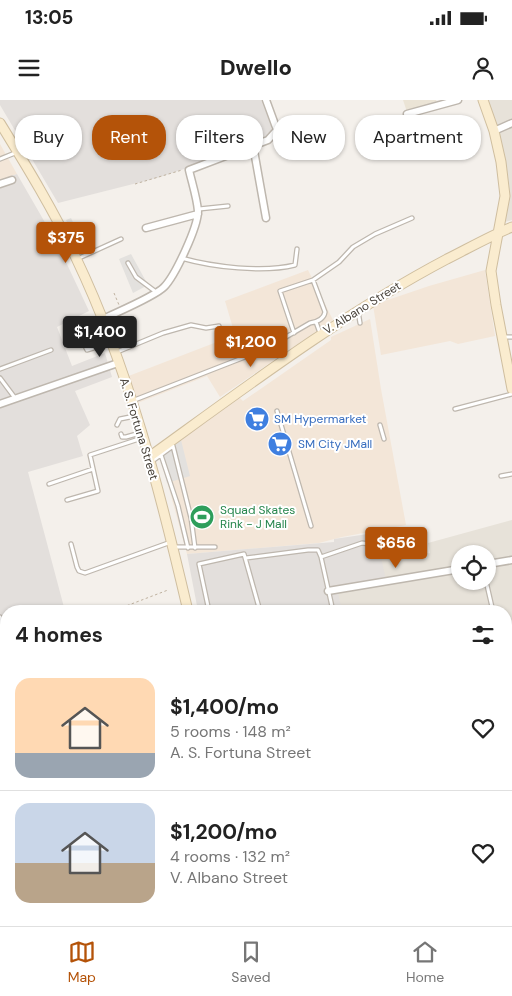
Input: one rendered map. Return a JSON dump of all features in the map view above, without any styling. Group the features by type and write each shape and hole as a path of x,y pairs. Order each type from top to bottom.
{"street":[{"path":"266,100 273,119"},
{"path":"407,114 458,100"},
{"path":"483,100 494,131 501,162 504,196 491,271 496,305 508,337 512,389"},
{"path":"494,131 512,123"},
{"name":"A. S. Fortuna Street","path":"1,127 15,148"},
{"path":"263,142 268,140 273,134"},
{"name":"A. S. Fortuna Street","path":"23,160 77,259 104,322 142,435 187,605"},
{"path":"104,322 165,286 196,226 198,212 189,170 215,160"},
{"path":"256,160 266,218"},
{"path":"0,184 12,180"},
{"path":"146,228 198,212"},
{"name":"V. Albano Street","path":"149,459 321,331 404,282 498,232 512,227"},
{"path":"0,404 118,363"},
{"path":"496,563 512,560"},
{"path":"328,591 451,570"}],"lane":[{"path":"0,159 15,153"},
{"path":"198,212 228,206"},
{"path":"294,333 280,291 313,280 339,262 353,247 375,234 412,218"},
{"path":"77,259 121,238"},
{"path":"181,258 204,265 272,268 295,265 297,249"},
{"path":"128,263 136,277 156,292"},
{"path":"131,402 250,355 325,316 326,312 313,280"},
{"path":"358,309 360,323"},
{"path":"82,335 80,332 104,322"},
{"path":"316,322 321,331"},
{"path":"115,353 163,333 191,325 206,328 219,326"},
{"path":"85,346 87,350 111,342"},
{"path":"0,369 51,350"},
{"path":"0,378 15,399"},
{"path":"455,409 512,394"},
{"path":"277,411 311,526"},
{"path":"117,425 120,419 136,415"},
{"path":"380,425 384,438"},
{"path":"120,434 126,437 142,435"},
{"path":"67,500 98,491 90,455 142,435"},
{"path":"188,548 178,506 160,452 173,446 191,518 195,548"},
{"path":"48,484 93,469"},
{"path":"502,476 512,474"},
{"path":"321,558 362,543 394,547"},
{"path":"71,544 79,572 85,573 172,544 188,548 215,547"},
{"path":"246,558 318,550 332,605"},
{"path":"208,605 199,564 244,554 258,605"},
{"path":"488,590 492,605"}],"path":[{"path":"135,184 182,170 189,170"},
{"path":"114,293 121,311"},
{"path":"129,605 168,590"}],"shaded area":[{"path":"0,100 261,100 271,126 271,132 263,137 263,115 176,115 176,160 206,160 157,178 58,203 33,160 82,160 82,115 15,115 15,130 0,105"},
{"path":"403,100 436,100 437,103 407,112"},
{"path":"484,100 512,100 512,220 505,222 507,194"},
{"path":"0,144 17,174 0,180"},
{"path":"17,174 58,245 89,311 57,327 72,366 105,353 112,377 75,391 90,425 77,436 83,456 28,472 63,605 0,605 0,180"},
{"path":"71,218 79,235 74,237 66,220"},
{"path":"131,254 148,285 133,293 119,259"},
{"path":"308,270 333,320 220,397 207,376 135,404 126,377 235,335 225,301"},
{"path":"485,270 495,336 458,344 450,341 381,355 373,305"},
{"name":"SM City JMall","path":"370,319 406,525 319,543 187,554 159,452 238,396 243,401 331,340 331,337"},
{"path":"180,436 190,476 167,483 159,452"},
{"path":"512,520 512,605 340,605 336,588 380,553 405,559 430,553 428,543"},
{"path":"395,530 405,559 380,553 386,580 337,588 341,605 197,605 187,554 334,542 334,539"}],"place":[{"name":"SM Hypermarket","path":"257,419"},
{"name":"SM City JMall","path":"280,444"},
{"name":"Squad Skates Rink - J Mall","path":"202,517"}]}
